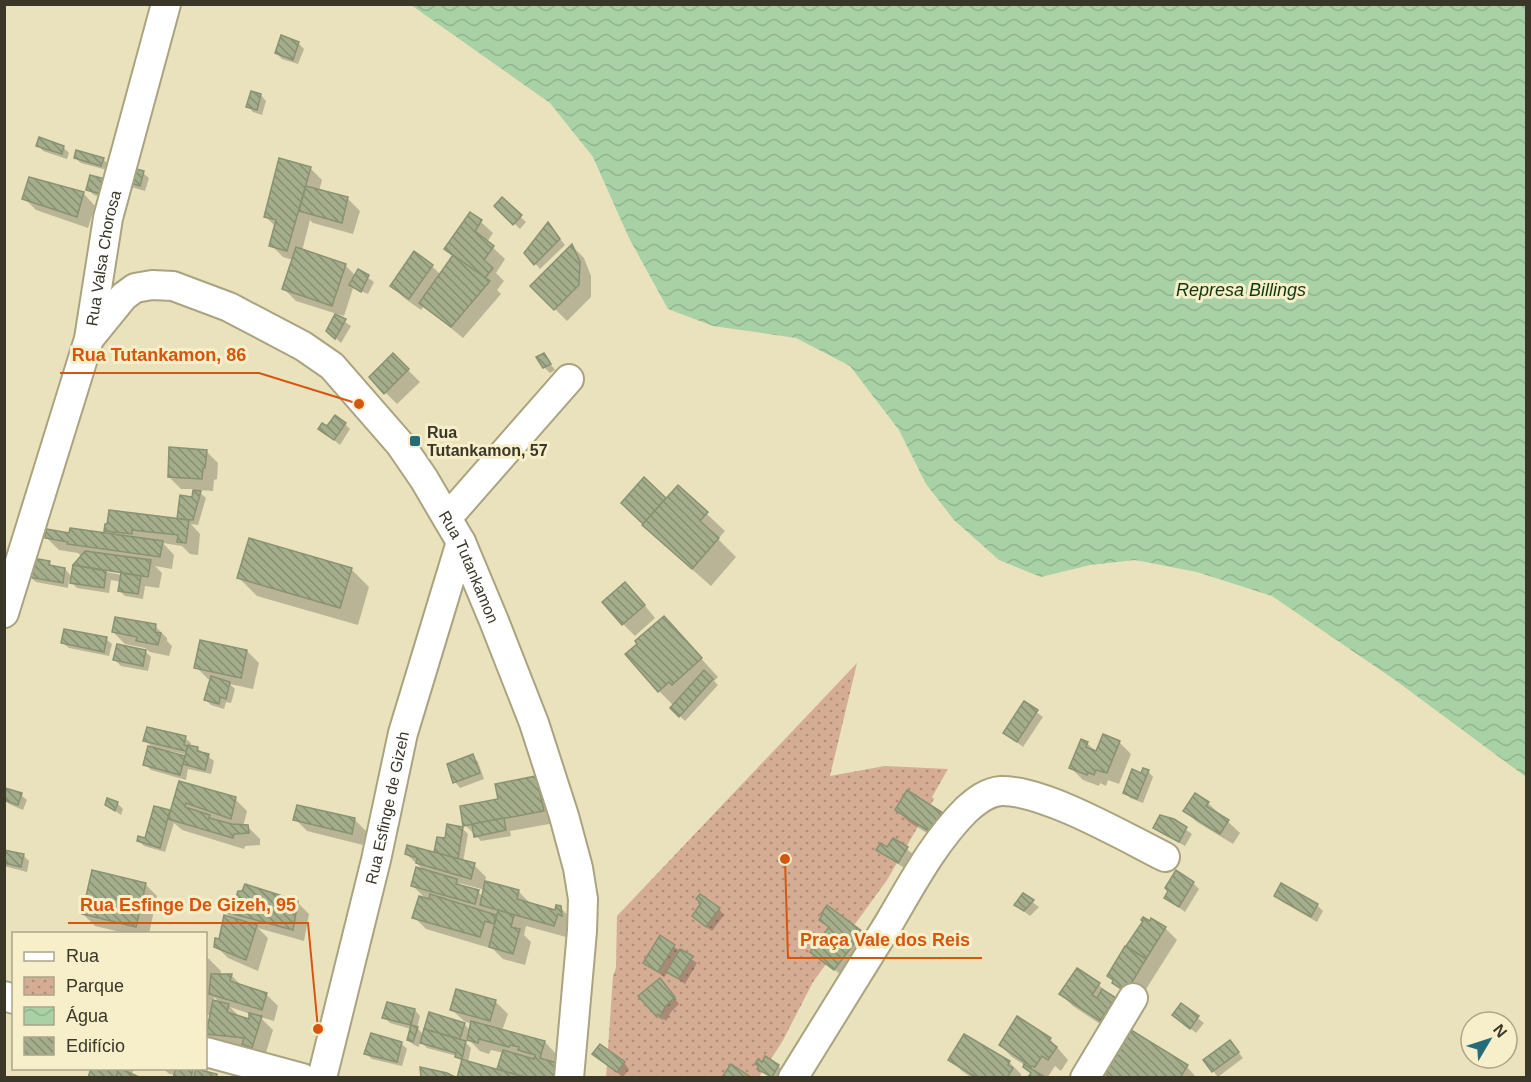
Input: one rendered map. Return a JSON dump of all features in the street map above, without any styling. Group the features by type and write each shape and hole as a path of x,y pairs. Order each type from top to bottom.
{"street":[{"name":"Rua Valsa Chorosa","path":"4,613 89,339 108,218 166,4"},
{"name":"Rua Tutankamon","path":"89,339 124,296 135,288 152,285 173,286 238,311 303,346 332,366 400,444 455,529 534,723 578,868 583,898 582,931 569,1077"},
{"name":"Rua Esfinge de Gizeh","path":"322,1077 376,860 403,734 455,529 569,379"},
{"path":"793,1077 929,857 955,822 987,794 999,791 1013,792 1053,803 1165,856"},
{"path":"1085,1077 1133,998"},
{"path":"207,1053 302,1077"}],"green space":[{"path":"857,663 830,776 885,766 948,769 932,797 934,799 887,880 813,982 782,1042 759,1077 606,1078 613,976 616,968 617,916"}],"water":[{"name":"Represa Billings","path":"1511,4 1526,6 1526,777 1395,680 1272,596 1197,572 1135,560 1090,565 1041,577 999,560 954,520 926,484 899,430 850,366 796,338 713,326 668,309 629,238 593,157 550,103 411,5"}],"building":[{"path":"281,35 299,42 293,60 275,53"},
{"path":"251,91 261,94 257,110 246,107"},
{"path":"39,137 64,146 62,154 36,146"},
{"path":"76,150 104,158 101,166 74,158"},
{"path":"279,158 311,167 287,251 269,246 276,220 264,217"},
{"path":"125,166 144,171 140,186 121,180"},
{"path":"90,175 109,180 105,195 86,190"},
{"path":"29,177 84,192 77,217 22,199"},
{"path":"306,186 348,197 342,223 299,211"},
{"path":"502,197 522,215 513,225 494,206"},
{"path":"470,212 482,220 475,231 494,246 484,260 493,268 485,278 444,249"},
{"path":"548,222 560,239 534,265 524,253"},
{"path":"572,244 580,262 579,285 554,310 530,286"},
{"path":"296,247 346,264 332,306 282,289"},
{"path":"414,251 433,265 409,299 390,286"},
{"path":"453,255 490,281 451,327 419,303"},
{"path":"358,269 369,275 361,292 349,285"},
{"path":"335,314 346,319 335,339 326,331"},
{"path":"393,353 409,369 384,394 369,377"},
{"path":"544,353 551,364 543,368 536,357"},
{"path":"335,415 346,423 334,440 318,429 322,423 327,426"},
{"path":"169,447 207,450 202,479 168,477"},
{"path":"644,477 666,498 643,524 621,503"},
{"path":"678,485 708,512 700,521 719,538 692,569 642,525"},
{"path":"193,490 201,491 193,520 177,519 180,495 192,497"},
{"path":"109,510 189,520 186,543 177,542 178,535 132,530 132,534 104,531"},
{"path":"70,528 163,541 160,557 67,544 68,542 45,538 46,529 69,533"},
{"path":"249,538 352,568 340,608 237,578"},
{"path":"85,551 151,560 148,577 73,565"},
{"path":"32,558 50,561 49,565 65,568 63,583 28,577"},
{"path":"73,565 106,571 104,588 70,583"},
{"path":"121,573 141,576 138,594 118,591"},
{"path":"625,582 645,605 622,625 602,602"},
{"path":"664,616 702,658 672,685 669,682 658,692 625,654 637,644 635,641"},
{"path":"115,617 156,624 155,632 161,633 158,645 136,641 137,637 112,632"},
{"path":"64,629 107,637 104,652 61,643"},
{"path":"200,640 247,650 241,678 194,668"},
{"path":"117,644 146,650 143,666 113,660"},
{"path":"704,670 713,679 679,717 670,708"},
{"path":"211,676 230,682 226,699 220,697 219,704 204,700"},
{"path":"1024,701 1038,710 1017,742 1003,733"},
{"path":"147,727 186,736 184,745 188,746 186,751 143,741"},
{"path":"1103,734 1120,741 1107,773 1096,770 1094,775 1088,772 1087,775 1069,768 1081,739 1088,742 1086,747 1096,751"},
{"path":"188,745 198,747 197,751 209,754 205,770 183,764"},
{"path":"148,746 185,756 180,775 143,765"},
{"path":"473,754 480,773 453,783 447,764"},
{"path":"1143,768 1149,770 1137,799 1123,793 1132,769 1141,773"},
{"path":"536,776 544,811 463,826 460,806 498,799 495,784"},
{"path":"179,781 236,797 231,819 186,803 185,807 210,815 209,818 232,824 248,825 249,833 234,834 233,838 168,819"},
{"path":"5,788 22,793 18,805 4,800"},
{"path":"907,790 943,813 930,832 895,810"},
{"path":"1195,793 1209,802 1206,806 1229,820 1220,834 1183,811"},
{"path":"107,798 118,802 115,811 105,805"},
{"path":"297,805 355,818 352,834 293,820"},
{"path":"154,806 170,810 160,848 137,841 138,836 145,838"},
{"path":"1160,815 1174,819 1187,827 1179,842 1153,828"},
{"path":"504,818 506,830 474,837 472,824"},
{"path":"447,824 463,827 458,859 434,852 437,837 445,838"},
{"path":"893,838 908,847 898,863 876,850 881,843 887,847"},
{"path":"407,845 475,863 471,879 416,863 417,858 405,854"},
{"path":"4,850 24,854 21,867 4,863"},
{"path":"416,867 457,879 456,884 479,890 475,904 411,886"},
{"path":"92,870 146,883 136,927 82,914"},
{"path":"1176,870 1194,882 1179,907 1164,898 1168,891 1165,888"},
{"path":"485,881 519,890 517,899 555,910 556,905 561,906 562,916 558,914 554,926 480,905"},
{"path":"1281,883 1318,904 1311,917 1274,896"},
{"path":"245,884 298,901 293,930 222,911 225,901 234,903 238,891 242,891"},
{"path":"1023,893 1034,900 1024,911 1014,905"},
{"path":"430,894 496,915 494,924 485,921 480,937 412,918 419,896 429,899"},
{"path":"700,894 720,908 706,927 692,916 701,903 696,899"},
{"path":"827,905 863,932 834,970 810,952 829,927 819,920"},
{"path":"498,910 514,915 511,927 520,929 513,954 489,947"},
{"path":"224,915 257,925 246,960 214,947 215,938 219,939"},
{"path":"1143,917 1150,921 1151,918 1166,927 1146,959 1126,946 1143,921 1141,920"},
{"path":"660,935 675,945 658,972 643,963"},
{"path":"1125,946 1146,959 1126,992 1112,983 1113,980 1107,976"},
{"path":"680,949 693,956 679,979 666,972"},
{"path":"1077,968 1100,983 1092,995 1097,998 1102,989 1116,998 1100,1021 1059,994"},
{"path":"211,974 232,974 230,981 267,993 262,1010 209,994"},
{"path":"660,978 675,997 665,1007 660,1017 658,1014 656,1016 638,996"},
{"path":"456,989 496,1000 490,1021 450,1010"},
{"path":"213,1000 229,1004 227,1012 249,1019 249,1013 262,1016 252,1048 242,1044 244,1038 207,1034"},
{"path":"387,1002 415,1009 411,1025 382,1018"},
{"path":"1181,1003 1199,1016 1190,1029 1172,1015"},
{"path":"429,1012 465,1023 460,1039 424,1029"},
{"path":"1017,1016 1051,1038 1049,1041 1057,1047 1048,1060 1042,1056 1035,1067 1030,1068 1025,1065 1026,1063 999,1045"},
{"path":"471,1021 545,1041 540,1058 557,1063 554,1078 528,1078 497,1069 503,1050 534,1059 535,1055 510,1045 509,1047 479,1039 478,1043 467,1040"},
{"path":"411,1025 418,1027 413,1042 407,1040"},
{"path":"424,1029 466,1041 462,1059 455,1057 456,1053 420,1043"},
{"path":"1131,1030 1188,1065 1180,1078 1111,1078 1104,1073"},
{"path":"371,1033 402,1042 397,1062 364,1054"},
{"path":"964,1034 1010,1061 1008,1065 1013,1068 1007,1078 977,1078 948,1060"},
{"path":"1230,1040 1239,1052 1212,1072 1203,1060"},
{"path":"600,1044 625,1062 617,1072 592,1054"},
{"path":"765,1056 779,1065 772,1077 757,1069 759,1066 755,1064 758,1059 762,1062"},
{"path":"462,1059 464,1060 528,1078 457,1078"},
{"path":"731,1064 752,1078 722,1077"},
{"path":"1024,1064 1043,1076 1028,1077 1031,1073 1023,1067"},
{"path":"420,1067 447,1073 457,1078 421,1078"},
{"path":"90,1070 118,1070 116,1078 88,1078"},
{"path":"118,1070 123,1070 141,1078 116,1078"},
{"path":"175,1070 193,1070 191,1078 173,1078"},
{"path":"196,1070 217,1074 216,1078 194,1078"}],"place":[{"name":"Rua Tutankamon, 86","path":"359,404"},
{"name":"Rua Tutankamon, 57","path":"415,441"},
{"name":"Praça Vale dos Reis","path":"785,859"},
{"name":"Rua Esfinge De Gizeh, 95","path":"318,1029"}]}
